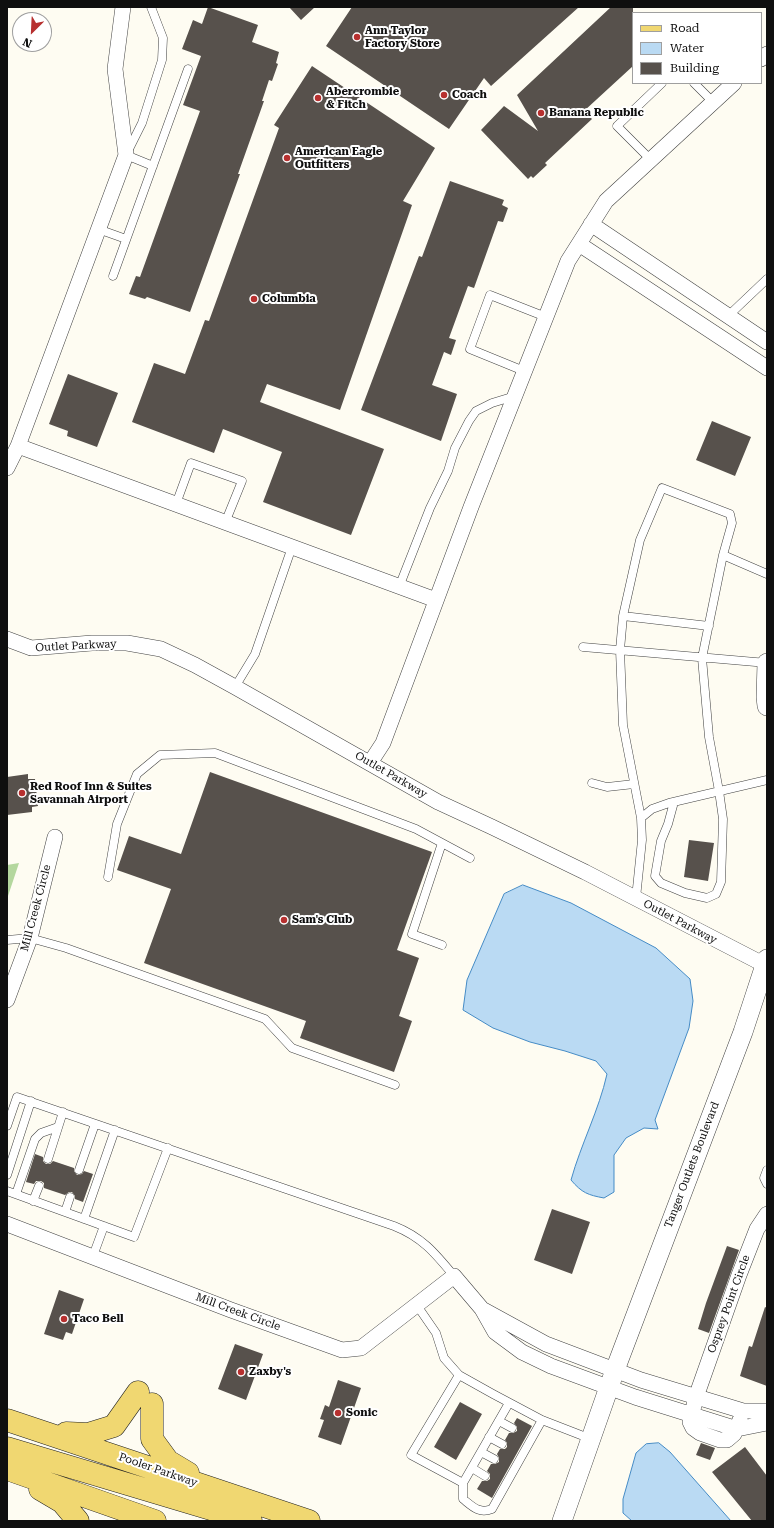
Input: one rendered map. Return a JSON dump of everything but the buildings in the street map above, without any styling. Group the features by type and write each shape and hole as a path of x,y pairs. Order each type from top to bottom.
{"main road":[{"path":"46,1433 88,1434 114,1426 145,1398 152,1439 168,1461 212,1488"},
{"name":"Pooler Parkway","path":"7,1420 309,1521"},
{"path":"7,1448 251,1521"},
{"path":"7,1470 62,1502 78,1521"},
{"path":"7,1470 155,1521"}],"street":[{"path":"7,468 18,446 126,155 115,69 123,7"},
{"path":"370,763 382,743 524,371 568,261 606,202 733,84"},
{"path":"591,224 767,342"},
{"path":"579,244 767,368"},
{"path":"18,446 436,600"},
{"name":"Outlet Parkway","path":"7,639 30,648 92,643 128,643 161,650 195,665 235,686 438,802 636,898 736,951 766,963"},
{"path":"767,663 767,706"},
{"name":"Mill Creek Circle","path":"7,1000 30,938 55,837"},
{"name":"Tanger Outlets Boulevard","path":"591,1439 612,1379 743,1032 766,963"},
{"name":"Osprey Point Circle","path":"691,1414 757,1229 767,1214"},
{"name":"Mill Creek Circle","path":"7,1224 231,1310 342,1350 361,1348 454,1276"},
{"path":"454,1276 482,1309 495,1332 522,1352 551,1366 612,1379 641,1380 744,1411 767,1411"},
{"path":"612,1379 635,1397 691,1414 690,1422 693,1428 700,1433 720,1440 727,1440 734,1434 744,1411"},
{"path":"737,1429 767,1423"},
{"path":"562,1521 591,1439"}],"lane":[{"path":"152,7 163,38 162,60 142,123 126,155 153,166"},
{"path":"113,276 188,69"},
{"path":"651,160 617,126 661,84"},
{"path":"695,84 713,102"},
{"path":"98,229 126,239"},
{"path":"728,316 767,279"},
{"path":"524,371 470,349 490,295 546,317"},
{"path":"399,587 430,508 448,471 455,448 469,421 476,411 492,403 515,396"},
{"path":"176,504 191,463 242,481 225,522"},
{"path":"636,898 642,840 641,818 622,725 620,650 623,616 640,540 662,488 730,514 732,523 723,555 702,658 709,737 723,819 721,882 716,894 707,898 684,893 672,888 661,883 655,876 661,841 668,824 674,802"},
{"path":"235,686 255,654 292,547"},
{"path":"723,555 767,574"},
{"path":"623,616 708,626"},
{"path":"584,647 767,663"},
{"path":"108,877 117,824 137,774 160,755 215,753 416,829 470,858"},
{"path":"641,818 652,809 674,802 767,780"},
{"path":"592,783 607,787 634,784"},
{"path":"442,843 412,934 442,945"},
{"path":"7,940 30,938 66,948 265,1019 292,1048 395,1085"},
{"path":"7,1126 17,1097 31,1101 409,1232 431,1249 454,1276"},
{"path":"7,1175 31,1101"},
{"path":"48,1159 63,1112"},
{"path":"80,1170 95,1124"},
{"path":"16,1194 36,1139 41,1133 58,1127"},
{"path":"84,1219 115,1130"},
{"path":"7,1191 134,1237 168,1148"},
{"path":"767,1170 764,1178 767,1184"},
{"path":"34,1200 39,1186"},
{"path":"65,1212 70,1197"},
{"path":"92,1256 104,1226"},
{"path":"416,1304 436,1333 444,1358 459,1375 542,1420 591,1439"},
{"path":"459,1375 411,1455 463,1483"},
{"path":"509,1403 463,1483 463,1499 475,1509 484,1512 492,1509 502,1485 529,1438 542,1420"},
{"path":"499,1421 512,1428"},
{"path":"489,1437 502,1444"},
{"path":"481,1452 494,1459"},
{"path":"472,1468 485,1476"}],"green space":[{"path":"19,863 7,899 7,865"}],"water":[{"path":"523,885 571,903 656,948 690,979 693,1001 689,1028 655,1120 658,1129 644,1128 626,1138 614,1155 614,1192 604,1198 586,1193 571,1180 604,1087 607,1074 596,1061 530,1042 493,1028 463,1010 467,980 504,894"},
{"path":"659,1443 670,1452 731,1521 632,1521 623,1513 623,1499 636,1453 646,1444"}],"place":[{"name":"Ann Taylor Factory Store","path":"357,37"},
{"name":"Coach","path":"444,95"},
{"name":"Abercrombie & Fitch","path":"318,98"},
{"name":"Banana Republic","path":"541,113"},
{"name":"American Eagle Outfitters","path":"287,158"},
{"name":"Columbia","path":"254,299"},
{"name":"Red Roof Inn & Suites Savannah Airport","path":"22,793"},
{"name":"Sam's Club","path":"284,920"},
{"name":"Taco Bell","path":"64,1319"},
{"name":"Zaxby's","path":"241,1372"},
{"name":"Sonic","path":"338,1413"}]}
